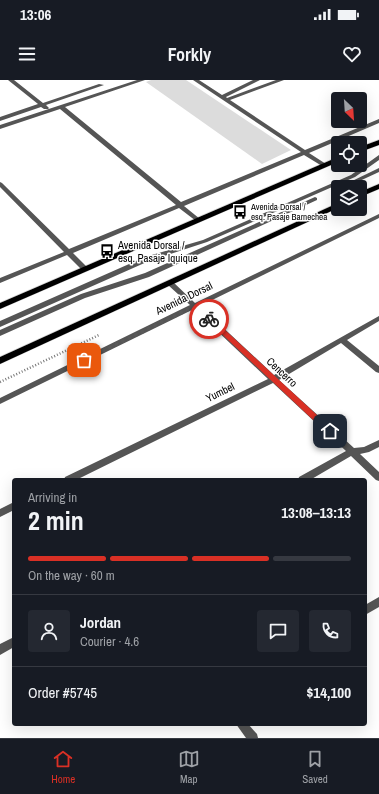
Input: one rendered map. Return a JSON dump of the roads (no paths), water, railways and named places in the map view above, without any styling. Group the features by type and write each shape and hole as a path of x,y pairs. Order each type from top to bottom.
{"main road":[{"path":"367,147 379,142"},
{"path":"0,306 331,162"},
{"path":"367,192 379,186"},
{"name":"Avenida Dorsal","path":"0,361 331,208"}],"street":[{"path":"11,80 49,111"},
{"path":"0,127 142,80"},
{"path":"196,80 324,165"},
{"path":"224,98 258,80"},
{"path":"224,98 281,80"},
{"path":"0,119 101,85"},
{"path":"61,107 198,220"},
{"path":"0,281 379,121"},
{"path":"0,324 147,259 205,241 353,176 379,157"},
{"path":"357,180 379,170"},
{"path":"0,184 85,269"},
{"path":"0,333 83,296 147,275 331,191"},
{"name":"Avenida Dorsal","path":"0,401 379,216"},
{"name":"Cencerro","path":"170,283 379,477"},
{"name":"Yumbel","path":"72,478 274,379 379,318"},
{"path":"342,340 379,370"},
{"path":"306,478 352,452 366,450 379,443"},
{"path":"0,513 12,507"},
{"path":"367,609 379,602"},
{"path":"0,650 12,643"},
{"path":"244,726 253,738"}],"place":[{"name":"Avenida Dorsal / esq. Pasaje Barnechea","path":"240,212"},
{"name":"Avenida Dorsal / esq. Pasaje Iquique","path":"107,251"}]}
